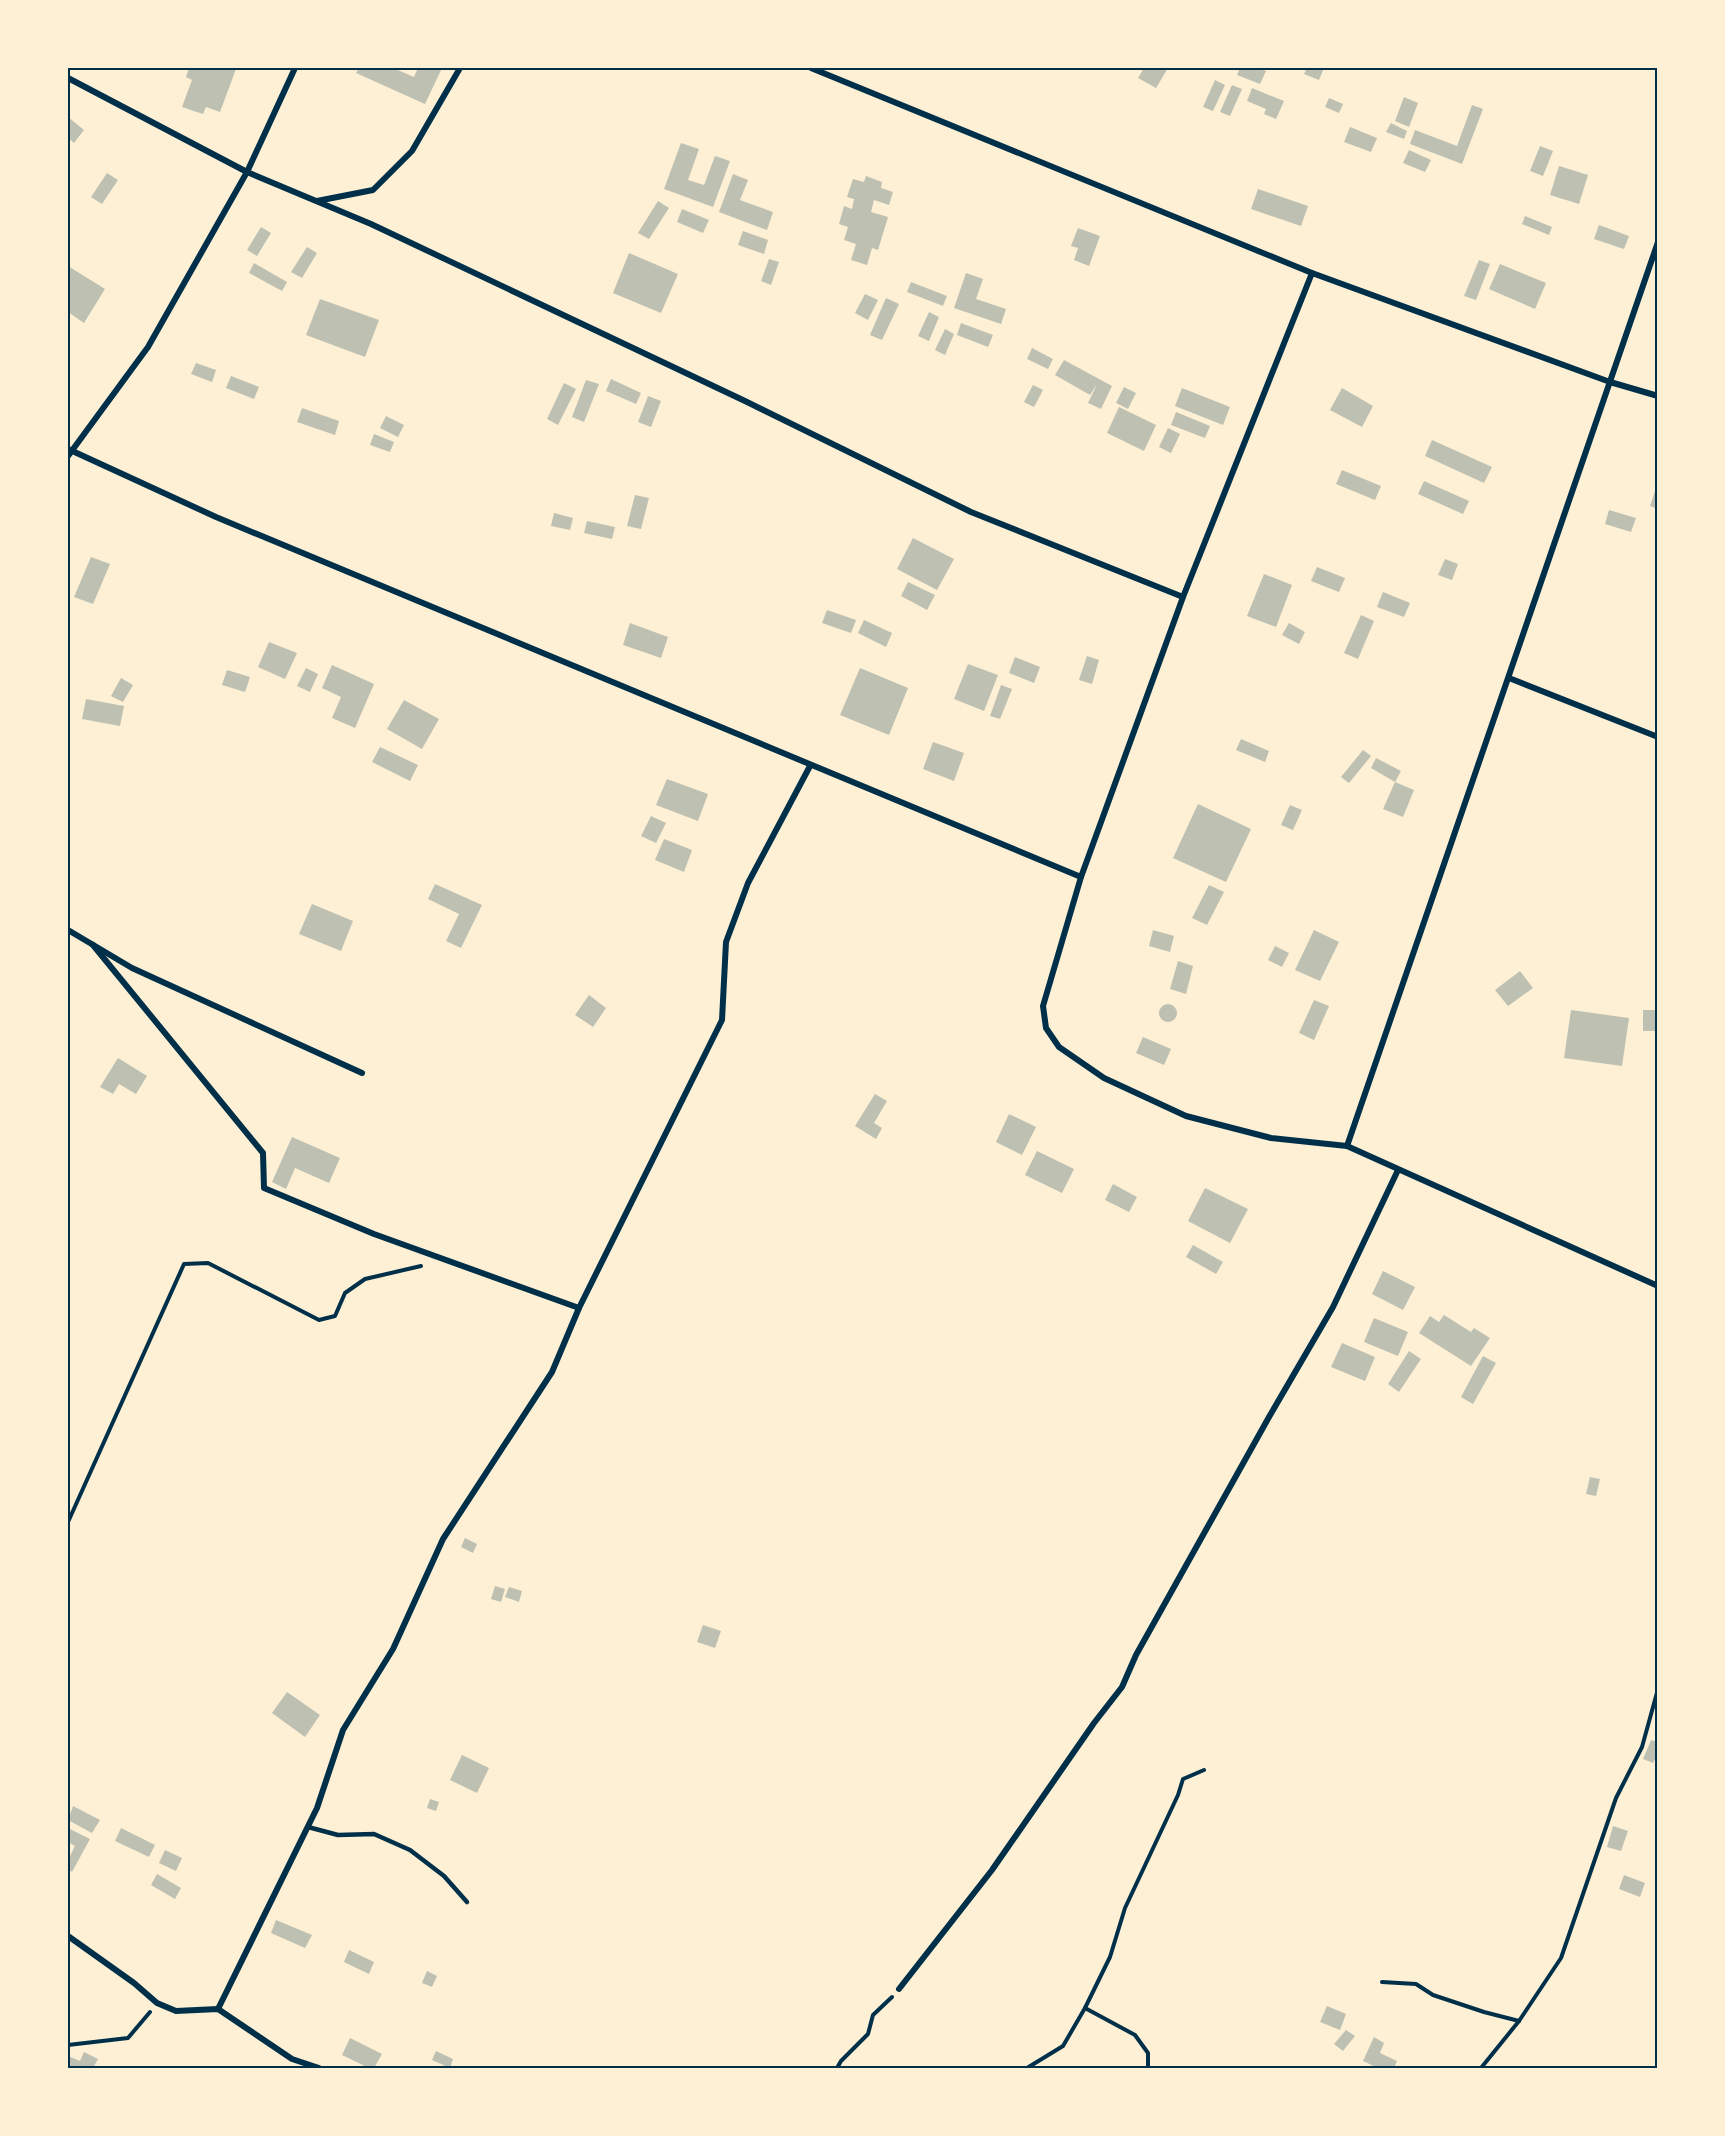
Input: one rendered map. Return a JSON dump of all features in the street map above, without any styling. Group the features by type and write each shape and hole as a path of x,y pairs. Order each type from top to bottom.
{"street":[{"path":"295,68 247,172 148,347 68,452 216,517 1080,877"},
{"path":"315,201 374,190 412,151 460,68"},
{"path":"811,68 1312,273 1610,382 1658,396"},
{"path":"68,78 247,172 381,229 734,396 971,512 1183,597"},
{"path":"1347,1146 1658,242"},
{"path":"1312,273 1183,597 1080,877 1043,1006 1046,1028 1059,1047 1104,1078 1186,1116 1272,1138 1347,1146 1658,1286"},
{"path":"1509,678 1658,737"},
{"path":"218,2009 317,1808 343,1730 393,1649 443,1539 552,1372 579,1308 722,1020 726,942 748,883 810,766"},
{"path":"68,930 132,968 362,1073"},
{"path":"93,945 263,1153 264,1188 374,1234 579,1308"},
{"path":"899,1989 992,1870 1094,1723 1122,1687 1142,1645 1333,1307 1398,1170"},
{"path":"68,1936 134,1983 157,2003 176,2011 218,2009 292,2059 318,2068"}],"lane":[{"path":"308,1827 338,1835 374,1834 410,1850 444,1876 467,1902"}],"path":[{"path":"68,1522 184,1264 208,1263 320,1320 335,1316 345,1293 364,1279 448,1260"},
{"path":"1481,2068 1519,2021 1561,1958 1616,1798 1642,1747 1658,1689"},
{"path":"1027,2068 1063,2046 1110,1957 1125,1908 1178,1795 1183,1779 1204,1770"},
{"path":"1382,1982 1416,1984 1433,1995 1519,2021"},
{"path":"837,2068 868,2034 873,2016 899,1989"},
{"path":"68,2045 128,2038 157,2003"},
{"path":"1085,2008 1135,2035 1148,2053 1148,2068"}],"building":[{"path":"189,68 236,69 220,112 206,107 203,114 182,107 192,80 186,77"},
{"path":"359,68 393,68 414,77 418,68 442,68 425,104 356,73"},
{"path":"1144,68 1168,68 1156,88 1138,78"},
{"path":"1240,68 1258,68 1266,71 1260,84 1237,75"},
{"path":"1307,68 1324,68 1319,80 1304,74"},
{"path":"1215,80 1225,85 1213,111 1203,107"},
{"path":"1232,85 1242,89 1230,116 1220,112"},
{"path":"1252,88 1284,101 1276,119 1264,114 1266,109 1247,101"},
{"path":"1404,97 1418,103 1409,127 1395,121"},
{"path":"1329,98 1343,104 1339,113 1325,107"},
{"path":"1472,105 1483,109 1462,164 1410,144 1415,130 1457,146"},
{"path":"68,117 84,130 74,143 68,138"},
{"path":"1391,123 1407,131 1404,139 1386,132"},
{"path":"1350,127 1377,138 1371,152 1344,142"},
{"path":"681,143 699,149 688,180 704,185 715,156 730,161 713,207 664,189"},
{"path":"1540,146 1553,151 1543,176 1530,171"},
{"path":"1409,150 1431,160 1425,172 1403,163"},
{"path":"1559,166 1588,175 1579,204 1550,195"},
{"path":"107,173 118,180 102,204 91,197"},
{"path":"733,174 748,180 740,200 773,212 767,230 719,212"},
{"path":"866,176 882,182 881,188 893,192 889,205 874,200 871,212 888,217 878,250 872,248 867,265 851,260 856,244 844,240 848,227 839,224 844,206 852,209 854,199 847,197 853,179 864,182"},
{"path":"1258,189 1308,206 1301,226 1251,209"},
{"path":"658,201 669,208 649,239 638,233"},
{"path":"682,209 709,220 703,233 677,222"},
{"path":"1525,216 1552,227 1549,235 1522,224"},
{"path":"1599,225 1629,236 1624,249 1594,239"},
{"path":"261,227 271,233 257,256 247,250"},
{"path":"1078,228 1100,236 1089,266 1074,260 1078,248 1071,246"},
{"path":"743,231 768,240 764,254 738,245"},
{"path":"307,247 317,253 302,278 291,272"},
{"path":"629,253 678,274 661,313 613,293"},
{"path":"769,259 779,262 771,285 761,281"},
{"path":"1479,260 1490,264 1476,300 1464,296"},
{"path":"254,263 287,282 282,291 249,273"},
{"path":"1500,264 1546,283 1535,309 1489,289"},
{"path":"68,266 105,289 84,323 68,312"},
{"path":"966,273 983,279 976,299 1006,309 1001,324 954,308"},
{"path":"911,282 947,296 943,306 907,292"},
{"path":"865,294 878,300 868,320 855,313"},
{"path":"886,298 899,304 882,340 870,335"},
{"path":"320,299 379,320 365,357 306,335"},
{"path":"929,312 939,317 929,341 918,336"},
{"path":"961,323 993,335 988,347 957,335"},
{"path":"945,329 954,334 945,355 935,350"},
{"path":"1032,348 1053,359 1048,369 1027,359"},
{"path":"1064,360 1112,386 1101,409 1088,403 1097,384 1090,395 1055,375"},
{"path":"196,363 216,370 212,382 191,374"},
{"path":"231,376 259,387 254,399 226,388"},
{"path":"611,379 641,393 636,404 606,391"},
{"path":"586,380 599,384 584,422 572,417"},
{"path":"564,383 576,389 558,425 547,419"},
{"path":"1033,385 1043,390 1034,407 1024,402"},
{"path":"1124,387 1136,393 1128,409 1116,403"},
{"path":"1182,388 1230,407 1223,425 1175,406"},
{"path":"1342,388 1373,406 1362,427 1330,410"},
{"path":"648,396 661,401 651,427 638,422"},
{"path":"1119,407 1156,425 1144,451 1107,433"},
{"path":"302,408 339,421 335,435 297,422"},
{"path":"1176,412 1210,426 1205,438 1171,425"},
{"path":"386,416 404,425 398,437 380,428"},
{"path":"1168,428 1180,434 1171,453 1159,447"},
{"path":"374,434 394,442 390,452 370,445"},
{"path":"1432,440 1492,467 1484,483 1425,456"},
{"path":"1342,470 1381,486 1375,500 1336,484"},
{"path":"1424,481 1469,501 1463,514 1418,494"},
{"path":"1658,485 1658,509 1650,506"},
{"path":"635,495 649,498 641,529 627,526"},
{"path":"1609,510 1636,518 1631,532 1605,524"},
{"path":"554,513 573,518 570,530 551,526"},
{"path":"587,521 615,527 612,539 584,533"},
{"path":"913,538 954,559 937,590 897,569"},
{"path":"91,557 110,564 93,604 74,597"},
{"path":"1445,559 1458,564 1452,580 1438,575"},
{"path":"1317,567 1345,578 1339,592 1311,581"},
{"path":"1264,574 1292,585 1276,627 1247,616"},
{"path":"908,582 935,595 927,610 901,596"},
{"path":"1383,592 1410,603 1404,617 1377,607"},
{"path":"827,610 856,620 851,633 822,623"},
{"path":"1361,615 1374,621 1358,659 1344,653"},
{"path":"864,620 892,633 886,647 858,633"},
{"path":"630,623 668,637 661,658 623,645"},
{"path":"1289,623 1305,632 1299,644 1282,635"},
{"path":"269,642 297,653 285,679 258,667"},
{"path":"1087,656 1099,660 1092,684 1079,680"},
{"path":"1015,657 1040,667 1034,683 1009,673"},
{"path":"968,664 998,675 984,711 954,699"},
{"path":"332,665 374,684 355,728 332,718 341,697 322,688"},
{"path":"306,668 318,674 310,692 297,686"},
{"path":"860,668 908,688 889,735 840,715"},
{"path":"227,670 250,677 245,692 222,685"},
{"path":"121,678 133,685 123,702 111,696"},
{"path":"1001,685 1012,689 1000,719 990,716"},
{"path":"86,699 124,706 120,726 82,719"},
{"path":"404,700 439,719 422,749 387,729"},
{"path":"1241,739 1269,751 1265,762 1236,750"},
{"path":"933,742 964,753 954,781 923,769"},
{"path":"380,747 418,765 410,781 372,762"},
{"path":"1363,750 1371,756 1349,783 1341,777"},
{"path":"1376,758 1401,771 1395,782 1371,768"},
{"path":"667,779 708,794 698,821 656,805"},
{"path":"1395,782 1414,790 1403,817 1383,809"},
{"path":"1198,804 1251,829 1226,882 1173,858"},
{"path":"1290,805 1302,810 1293,830 1281,825"},
{"path":"651,816 666,823 656,843 641,836"},
{"path":"664,839 692,850 684,872 655,860"},
{"path":"435,884 482,905 461,948 446,941 459,914 428,899"},
{"path":"1209,885 1224,892 1207,925 1192,918"},
{"path":"312,904 353,921 341,951 299,934"},
{"path":"1153,930 1174,936 1170,952 1149,946"},
{"path":"1314,930 1339,942 1320,981 1295,970"},
{"path":"1275,946 1289,953 1282,967 1268,960"},
{"path":"1178,961 1193,966 1186,994 1170,989"},
{"path":"1520,971 1533,988 1508,1006 1495,990"},
{"path":"589,995 606,1008 593,1027 575,1015"},
{"path":"1314,1000 1329,1006 1314,1040 1299,1033"},
{"path":"1168,1004 1174,1007 1177,1013 1174,1019 1168,1022 1162,1019 1159,1013 1162,1007"},
{"path":"1571,1010 1629,1018 1622,1066 1564,1058"},
{"path":"1643,1010 1658,1010 1658,1031 1643,1031"},
{"path":"1143,1037 1171,1049 1164,1065 1136,1053"},
{"path":"118,1058 147,1076 136,1094 119,1084 113,1094 100,1087"},
{"path":"875,1094 887,1101 874,1123 882,1128 876,1139 855,1126"},
{"path":"1009,1114 1036,1127 1022,1155 996,1142"},
{"path":"292,1137 340,1158 329,1183 295,1168 286,1189 272,1182"},
{"path":"1037,1151 1074,1169 1062,1193 1025,1175"},
{"path":"1113,1184 1137,1197 1129,1212 1105,1200"},
{"path":"1205,1188 1248,1209 1230,1243 1188,1221"},
{"path":"1193,1245 1223,1262 1216,1274 1186,1257"},
{"path":"1383,1271 1415,1287 1403,1310 1372,1294"},
{"path":"1444,1315 1471,1332 1474,1328 1490,1338 1471,1366 1419,1333 1430,1316 1439,1322"},
{"path":"1374,1318 1408,1332 1398,1356 1364,1342"},
{"path":"1342,1343 1375,1357 1365,1381 1331,1367"},
{"path":"1409,1351 1421,1359 1399,1392 1388,1384"},
{"path":"1483,1356 1496,1363 1473,1404 1461,1397"},
{"path":"1590,1477 1600,1479 1596,1496 1586,1494"},
{"path":"465,1538 477,1544 473,1553 461,1547"},
{"path":"495,1586 505,1589 501,1602 491,1599"},
{"path":"509,1587 522,1591 519,1602 505,1597"},
{"path":"703,1625 721,1631 715,1648 697,1642"},
{"path":"287,1692 320,1715 305,1737 272,1713"},
{"path":"1651,1740 1658,1742 1658,1753 1653,1763 1643,1759"},
{"path":"462,1755 489,1768 477,1793 450,1780"},
{"path":"430,1799 439,1802 436,1811 427,1808"},
{"path":"73,1806 100,1820 92,1833 68,1820"},
{"path":"1613,1826 1628,1831 1621,1851 1607,1847"},
{"path":"68,1828 90,1839 72,1872 68,1869 68,1860 75,1846 68,1842"},
{"path":"121,1828 155,1845 149,1857 115,1841"},
{"path":"165,1850 182,1858 176,1871 159,1863"},
{"path":"157,1874 181,1888 175,1899 151,1885"},
{"path":"1624,1875 1645,1883 1640,1897 1619,1889"},
{"path":"276,1920 312,1935 305,1948 271,1933"},
{"path":"349,1950 374,1962 369,1974 344,1962"},
{"path":"427,1971 437,1976 432,1987 422,1983"},
{"path":"1327,2006 1346,2014 1340,2030 1320,2022"},
{"path":"1346,2030 1355,2036 1343,2051 1334,2044"},
{"path":"1374,2037 1384,2043 1380,2053 1397,2061 1394,2068 1378,2068 1363,2061"},
{"path":"350,2038 382,2054 374,2068 369,2068 342,2055"},
{"path":"436,2051 453,2059 450,2068 432,2060"},
{"path":"84,2052 98,2059 93,2068 68,2068 68,2056 80,2061"}]}
